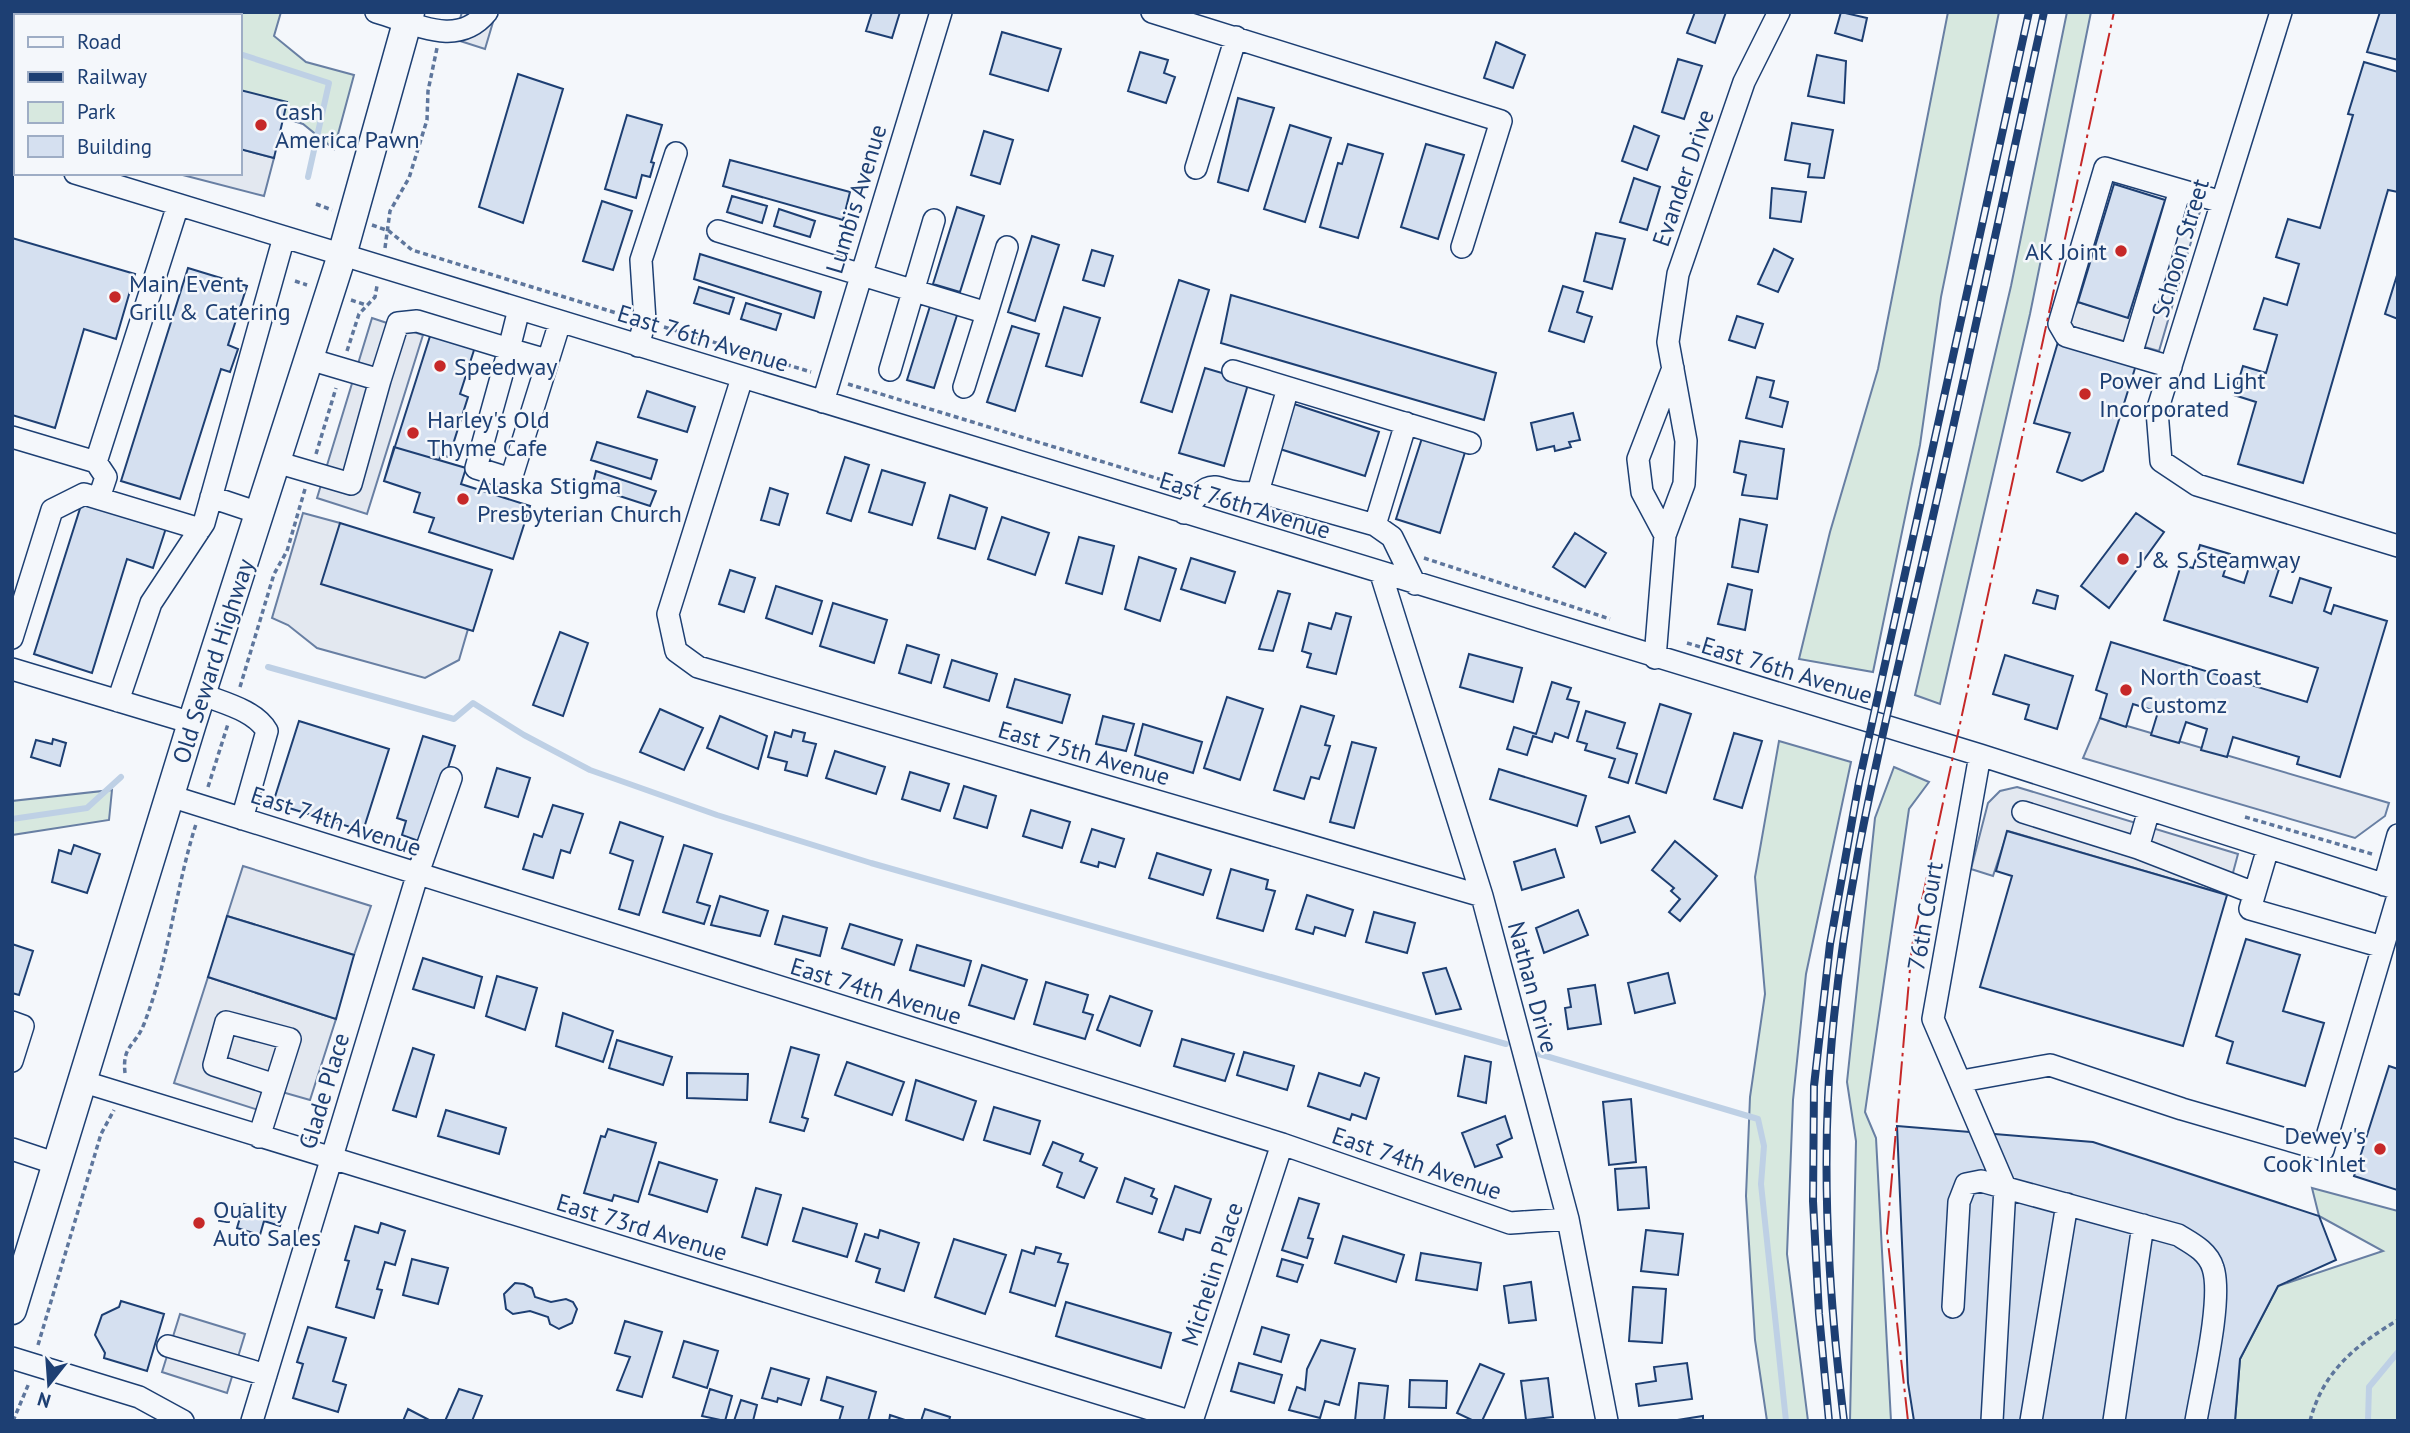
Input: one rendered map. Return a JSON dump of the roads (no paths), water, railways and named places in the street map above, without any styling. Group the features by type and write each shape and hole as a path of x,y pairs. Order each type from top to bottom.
{"main road":[{"name":"Old Seward Highway","path":"12,1310 201,694 342,255 409,17"}],"street":[{"path":"376,12 409,17 442,32 460,33 478,23 487,12"},
{"name":"Lumbis Avenue","path":"823,402 941,12"},
{"path":"1152,12 1501,121 1462,247"},
{"name":"Evander Drive","path":"1655,658 1665,535 1684,484 1686,441 1668,342 1678,274 1744,82 1779,12"},
{"name":"Schoon Street","path":"2281,12 2157,411 2161,461 2197,485 2398,546"},
{"path":"1196,168 1236,37"},
{"path":"638,346 645,321 641,260 676,153"},
{"path":"2171,367 2067,336 2059,324 2105,168 2222,202"},
{"name":"East 76th Avenue","path":"81,175 1655,658 1980,755 2393,890"},
{"path":"2131,355 2180,190"},
{"path":"96,462 178,205"},
{"path":"890,370 934,220"},
{"path":"718,231 988,313"},
{"path":"118,701 151,603 200,529 284,237"},
{"path":"964,387 1007,247"},
{"path":"519,309 476,468 511,479 560,321"},
{"path":"276,462 351,484 398,323 417,321 547,360"},
{"path":"309,359 380,380"},
{"name":"Evander Drive","path":"1665,535 1642,492 1638,459 1673,368"},
{"path":"1233,371 1469,443"},
{"name":"East 75th Avenue","path":"742,377 668,614 676,651 698,667 1482,897"},
{"path":"1258,492 1288,388"},
{"path":"1375,525 1406,423"},
{"path":"12,436 96,462 106,477 100,498"},
{"path":"1184,513 1206,486 1238,492 1258,492 1375,525 1392,537 1415,584"},
{"path":"12,638 52,510 84,494 200,529"},
{"path":"211,497 259,513"},
{"name":"Nathan Drive","path":"1381,574 1482,897 1568,1219 1607,1421"},
{"path":"12,669 192,723"},
{"path":"201,694 252,715 267,730 242,819"},
{"name":"76th Court","path":"1980,755 1933,1019 1962,1081 2005,1187"},
{"name":"Glade Place","path":"252,1421 417,876 451,778"},
{"name":"East 74th Avenue","path":"170,796 417,876 1282,1144 1510,1223 1568,1219"},
{"path":"2138,848 2149,810"},
{"path":"2023,812 2138,848 2254,893"},
{"path":"1962,1081 2050,1065 2182,1109 2323,1150 2382,947 2393,890 2398,835"},
{"path":"2268,848 2250,909 2382,947"},
{"path":"12,1023 23,1026 12,1061"},
{"name":"East 73rd Avenue","path":"81,1081 331,1160 1190,1421"},
{"path":"259,1137 275,1085"},
{"name":"Michelin Place","path":"1190,1421 1282,1144"},
{"path":"12,1149 57,1164"},
{"path":"1953,1307 1959,1202 1966,1184 1981,1181 2178,1234 2202,1250 2213,1268 2214,1303 2196,1421"},
{"path":"1992,1421 2005,1187"},
{"path":"2031,1421 2067,1204"},
{"path":"2115,1421 2143,1225"},
{"path":"168,1346 266,1375"},
{"path":"12,1358 139,1397 183,1421"}],"waterway":[{"path":"114,12 120,14"},
{"path":"242,55 329,83 308,177"},
{"path":"268,667 454,719 473,703 524,735 590,770 717,815 871,863 1506,1044"},
{"path":"12,819 87,808 121,777"},
{"path":"1539,1054 1758,1119 1764,1146 1761,1184 1786,1421"},
{"path":"2368,1421 2369,1387 2398,1352"}],"railway":[{"path":"1829,1421 1819,1314 1813,1201 1814,1086 1830,944 1859,782 2029,12"},
{"path":"1844,1421 1835,1340 1827,1220 1828,1098 1840,962 1877,760 2044,12"}],"place":[{"name":"Cash America Pawn","path":"261,125"},
{"name":"AK Joint","path":"2121,251"},
{"name":"Main Event Grill & Catering","path":"115,297"},
{"name":"Speedway","path":"440,366"},
{"name":"Power and Light Incorporated","path":"2085,394"},
{"name":"Harley's Old Thyme Cafe","path":"413,433"},
{"name":"Alaska Stigma Presbyterian Church","path":"463,499"},
{"name":"J & S Steamway","path":"2123,559"},
{"name":"North Coast Customz","path":"2126,690"},
{"name":"Dewey's Cook Inlet","path":"2380,1149"},
{"name":"Quality Auto Sales","path":"199,1223"}]}
